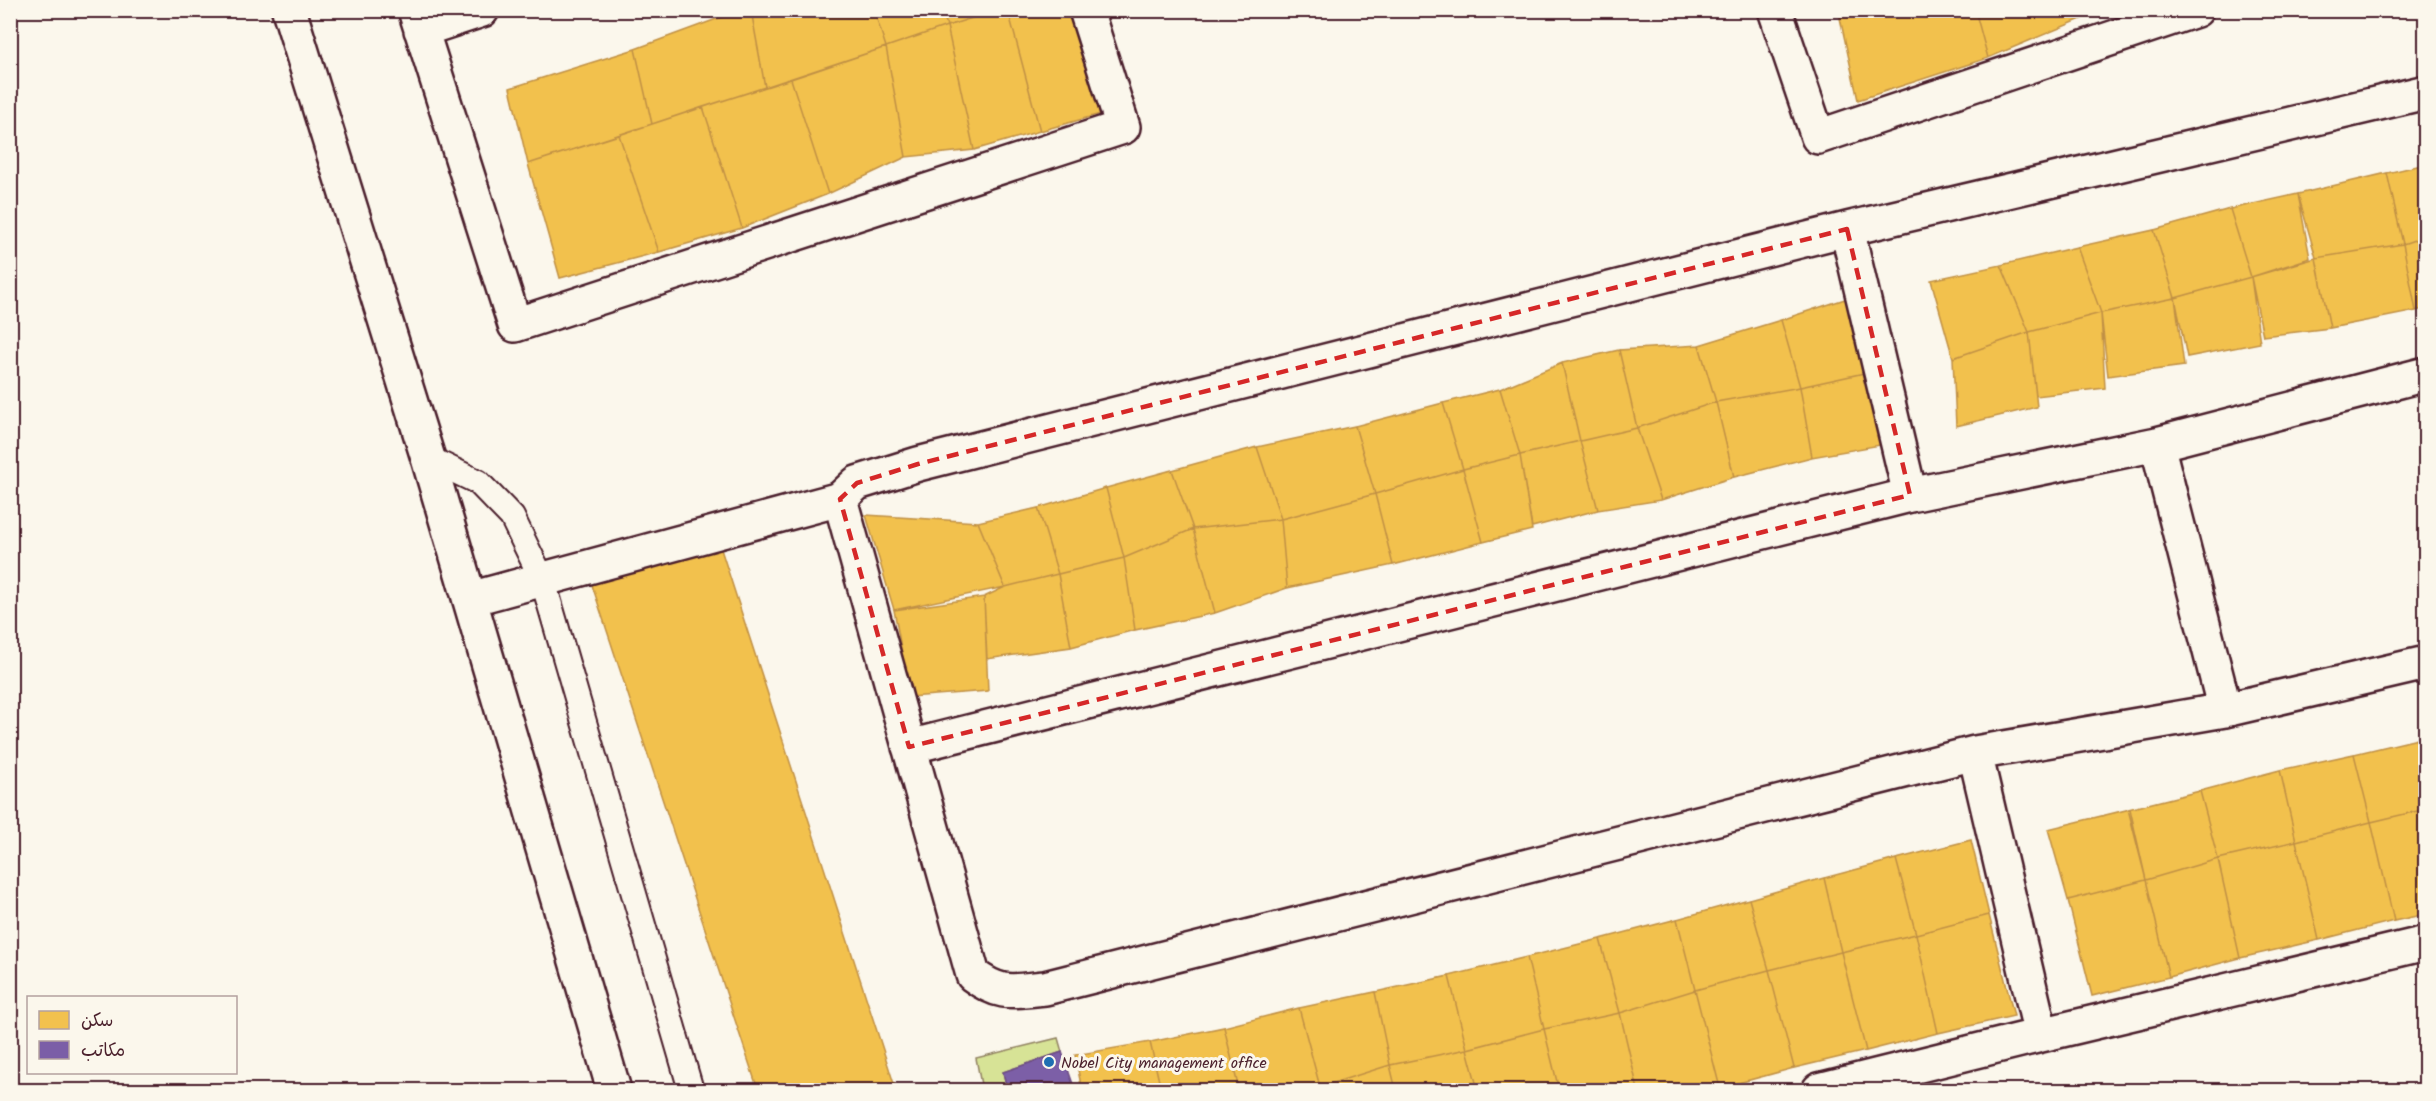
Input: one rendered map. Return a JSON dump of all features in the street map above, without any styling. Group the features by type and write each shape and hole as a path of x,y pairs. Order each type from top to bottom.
{"street":[{"path":"289,10 428,458 614,1090"},
{"path":"482,10 418,20 515,325 1124,127 1086,10"},
{"path":"1775,10 1818,137 2126,22 2196,10"},
{"path":"470,599 840,499 857,483 918,464 1847,229 2426,92"},
{"path":"1847,229 1910,495"},
{"path":"909,747 1910,495 2157,444 2426,374"},
{"path":"2157,444 2225,710"},
{"path":"840,499 973,975 991,988 1010,991 1045,988 1975,753 2225,710 2426,663"},
{"path":"1975,753 2041,1035"},
{"path":"1820,1090 2426,943"}],"lane":[{"path":"428,458 478,482 512,517 543,581 690,1090"}],"highlighted area":[{"path":"1847,229 1910,495 909,747 840,499 857,483 918,464"}],"green space":[{"path":"1058,1038 1062,1052 1003,1072 1007,1090 982,1090 976,1058"}],"building: سكن":[{"path":"741,10 751,10 765,87 652,124 635,49"},
{"path":"751,10 874,10 886,47 765,87"},
{"path":"874,10 942,10 947,26 886,47"},
{"path":"942,10 997,10 947,26"},
{"path":"997,10 1008,10 1040,131 974,150 947,26"},
{"path":"1008,10 1073,10 1104,113 1040,131"},
{"path":"1840,10 1866,10 1840,18"},
{"path":"1866,10 1975,10 1988,58 1858,100 1840,18"},
{"path":"1975,10 2084,10 2086,17 1988,58"},
{"path":"947,26 974,150 906,157 886,47"},
{"path":"886,47 906,157 828,194 791,79"},
{"path":"635,49 652,124 528,164 510,88"},
{"path":"791,79 828,194 742,228 703,107"},
{"path":"703,107 742,228 659,252 619,135"},
{"path":"619,135 659,252 560,278 528,164"},
{"path":"2426,164 2426,236 2403,244 2387,173"},
{"path":"2387,173 2403,244 2316,258 2298,194"},
{"path":"2298,194 2310,258 2251,277 2230,209"},
{"path":"2230,209 2251,277 2175,298 2154,230"},
{"path":"2154,230 2175,298 2101,313 2077,247"},
{"path":"2426,236 2426,308 2416,311 2403,244"},
{"path":"2403,244 2416,311 2330,328 2316,258"},
{"path":"2077,247 2101,313 2029,332 2001,265"},
{"path":"2316,258 2330,328 2263,336 2251,277"},
{"path":"2001,265 2029,332 1953,358 1931,280"},
{"path":"2251,277 2260,343 2187,357 2175,298"},
{"path":"1857,295 1869,372 1800,387 1781,320"},
{"path":"2175,298 2184,366 2108,376 2101,313"},
{"path":"2101,313 2105,388 2036,396 2029,332"},
{"path":"1781,320 1800,387 1716,402 1699,345"},
{"path":"2029,332 2037,407 1956,426 1953,358"},
{"path":"1699,345 1716,402 1637,428 1619,350"},
{"path":"1619,350 1637,428 1580,441 1562,363"},
{"path":"1562,363 1580,441 1520,455 1500,389"},
{"path":"1869,372 1892,443 1812,457 1800,387"},
{"path":"1800,387 1812,457 1734,477 1716,402"},
{"path":"1500,389 1520,455 1463,469 1443,403"},
{"path":"1716,402 1734,477 1661,500 1637,428"},
{"path":"1443,403 1463,469 1375,494 1355,426"},
{"path":"1355,426 1375,494 1281,519 1257,447"},
{"path":"1637,428 1661,500 1598,510 1580,441"},
{"path":"1580,441 1598,510 1532,527 1520,455"},
{"path":"1257,447 1281,519 1193,529 1172,470"},
{"path":"1520,455 1532,530 1483,542 1463,469"},
{"path":"1463,469 1483,542 1393,565 1375,494"},
{"path":"1172,470 1193,529 1124,558 1106,488"},
{"path":"1106,488 1124,558 1058,574 1038,508"},
{"path":"1375,494 1393,565 1287,588 1281,519"},
{"path":"1038,508 1058,574 1005,587 978,522"},
{"path":"866,515 978,522 1005,587 894,610"},
{"path":"1281,519 1287,588 1215,613 1193,529"},
{"path":"1193,529 1215,613 1135,630 1124,558"},
{"path":"719,543 896,1090 758,1090 591,582"},
{"path":"1124,558 1135,630 1071,647 1058,574"},
{"path":"1058,574 1071,647 987,659 984,597 1005,587"},
{"path":"984,597 988,691 910,697 894,610"},
{"path":"2426,737 2426,809 2371,822 2354,754"},
{"path":"2354,754 2371,822 2296,841 2280,770"},
{"path":"2280,770 2296,841 2218,859 2200,791"},
{"path":"2200,791 2218,859 2146,880 2128,809"},
{"path":"2130,809 2146,880 2068,900 2048,829"},
{"path":"2426,809 2426,914 2394,921 2371,822"},
{"path":"2371,822 2394,921 2319,940 2296,841"},
{"path":"1971,840 1989,915 1916,934 1896,859"},
{"path":"2296,841 2319,940 2240,958 2218,859"},
{"path":"1896,859 1916,934 1841,952 1824,878"},
{"path":"2218,859 2240,958 2169,977 2146,880"},
{"path":"1824,878 1841,952 1769,970 1749,899"},
{"path":"2146,880 2169,977 2092,996 2068,900"},
{"path":"1749,899 1769,970 1695,990 1677,919"},
{"path":"1989,915 2014,1016 1938,1033 1916,934"},
{"path":"1677,919 1695,990 1620,1013 1600,939"},
{"path":"1916,934 1938,1033 1866,1051 1841,952"},
{"path":"1600,939 1620,1013 1544,1029 1527,957"},
{"path":"1841,952 1866,1051 1794,1068 1769,970"},
{"path":"1527,957 1544,1029 1467,1049 1449,976"},
{"path":"1769,970 1794,1068 1720,1088 1695,990"},
{"path":"1449,976 1467,1049 1390,1065 1375,992"},
{"path":"1695,990 1720,1088 1638,1090 1620,1013"},
{"path":"1375,992 1390,1065 1320,1087 1299,1008"},
{"path":"1299,1008 1320,1087 1303,1090 1239,1090 1224,1027"},
{"path":"1620,1013 1638,1090 1559,1090 1544,1029"},
{"path":"1224,1027 1239,1090 1161,1090 1150,1042"},
{"path":"1544,1029 1559,1090 1478,1090 1467,1049"},
{"path":"1150,1042 1161,1090 1082,1090 1075,1055"},
{"path":"1467,1049 1478,1090 1396,1090 1390,1065"},
{"path":"1390,1065 1396,1090 1321,1090 1320,1087"}],"building: مكاتب":[{"name":"Nobel City management office","path":"1062,1052 1075,1090 1007,1090 1003,1072"}],"place":[{"name":"Nobel City management office","path":"1049,1062"}]}
